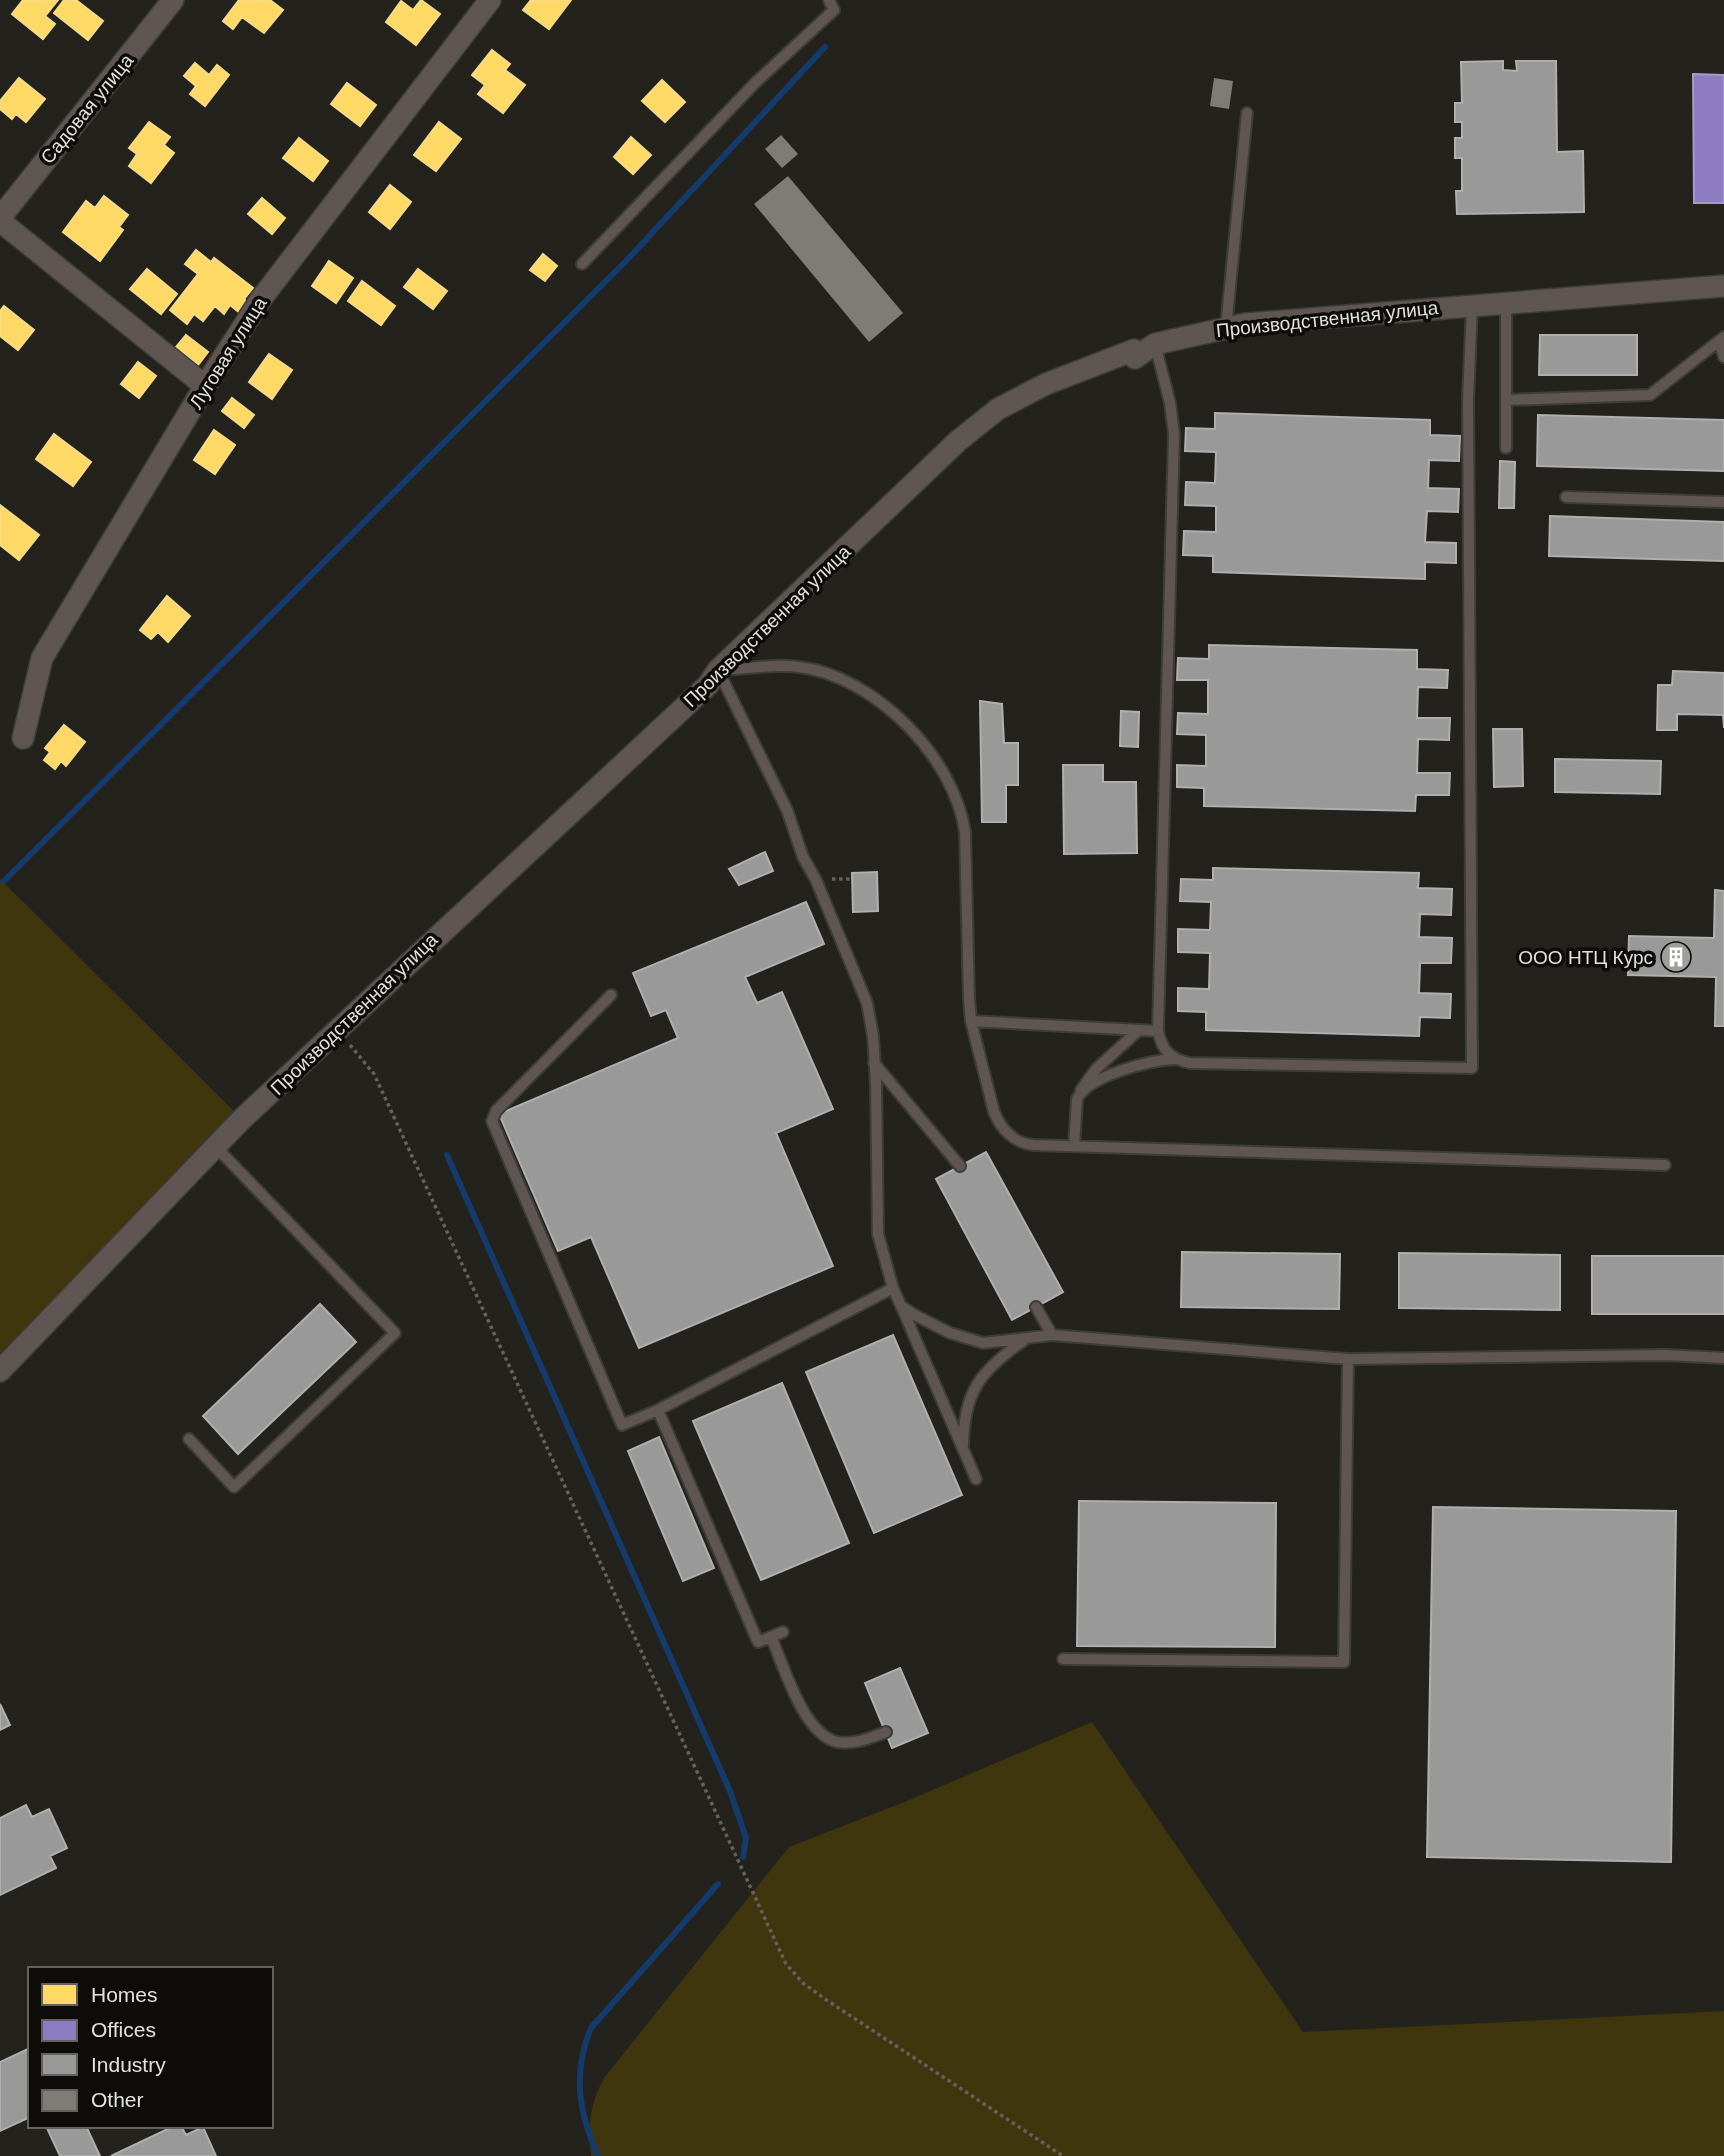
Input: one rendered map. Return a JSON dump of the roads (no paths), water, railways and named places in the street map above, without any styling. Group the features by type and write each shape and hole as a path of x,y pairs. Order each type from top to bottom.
{"street":[{"name":"Садовая улица","path":"0,219 173,0"},
{"name":"Луговая улица","path":"23,738 42,658 205,386 261,299 490,0"},
{"path":"0,219 205,386"},
{"name":"Производственная улица","path":"0,1371 216,1147 339,1032 412,959 708,685 718,670 958,441 998,409 1092,365 1134,350 1135,358 1155,344 1226,328 1506,302 1724,286"}],"lane":[{"path":"582,264 755,83 834,10 829,0"},
{"path":"1226,328 1247,113"},
{"path":"1506,302 1507,448"},
{"path":"1155,344 1170,403 1174,434 1158,1031 1164,1049 1176,1059 1190,1063 1472,1068 1468,400 1472,305"},
{"path":"1506,400 1650,395 1721,339 1724,357"},
{"path":"1566,497 1724,502"},
{"path":"976,1479 893,1288 878,1234 874,1063 870,1021 858,979 816,880 803,857 787,810 718,670 758,670 777,666 823,671 878,698 918,738 945,780 964,822 971,1021 991,1104 1000,1125 1023,1143 1665,1166"},
{"path":"611,995 496,1111 492,1123 622,1425 659,1410 893,1288"},
{"path":"971,1021 1158,1031"},
{"path":"1074,1146 1078,1095 1091,1073 1139,1030"},
{"path":"1078,1095 1097,1082 1132,1068 1176,1059"},
{"path":"874,1063 960,1166"},
{"path":"189,1439 234,1487 395,1333 216,1147"},
{"path":"901,1306 966,1339 983,1343 1052,1335 1348,1359 1666,1355 1724,1358"},
{"path":"1036,1307 1052,1335"},
{"path":"962,1450 963,1418 971,1393 996,1362 1025,1339"},
{"path":"1063,1659 1344,1662 1348,1359"},
{"path":"659,1410 758,1642 783,1632"},
{"path":"771,1637 801,1705 818,1731 831,1740 845,1743 886,1732"}],"waterway":[{"path":"4,881 626,261 825,47"},
{"path":"447,1155 730,1791 746,1838 743,1857"},
{"path":"598,2156 586,2124 580,2093 581,2061 591,2028 718,1884"}],"place":[{"name":"ООО НТЦ Курс","path":"1676,957"}]}
